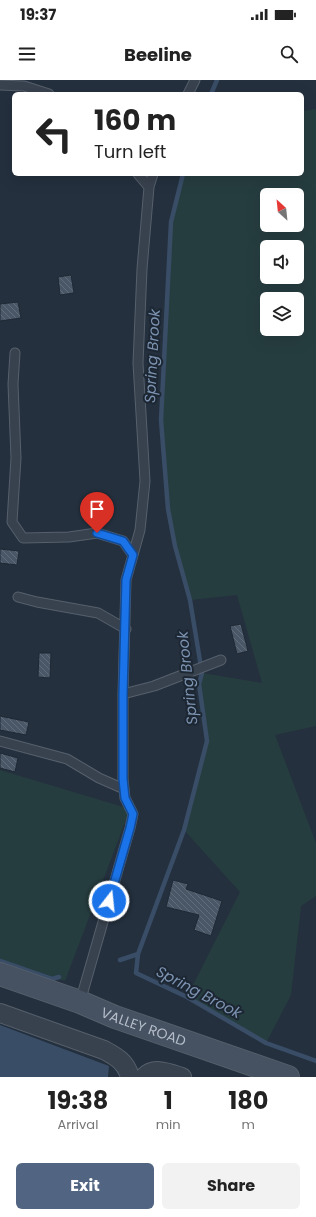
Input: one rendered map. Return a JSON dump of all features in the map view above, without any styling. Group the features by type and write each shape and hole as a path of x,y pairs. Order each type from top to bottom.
{"street":[{"name":"VALLEY ROAD","path":"0,974 80,1002 115,1017 288,1077"},
{"path":"0,1013 104,1050 118,1058 126,1066 130,1077"},
{"path":"144,1077 150,1072 160,1071 182,1077"}],"lane":[{"path":"189,92 195,80"},
{"path":"0,85 24,86 43,92"},
{"path":"140,176 149,187"},
{"path":"80,1002 133,814 125,798 124,789 123,694 126,629 126,580 140,530 146,481 138,363 142,269 149,187 152,176"},
{"path":"15,353 13,384 16,458 12,522 23,538 69,537 97,533 123,541 133,555"},
{"path":"18,597 98,613 126,629"},
{"path":"123,694 154,686 221,660"},
{"path":"0,741 67,758 99,778 124,789"}],"green space":[{"path":"316,109 316,726 275,735 316,843 316,896 301,906 291,995 266,1043 187,997 240,892 184,830 207,741 199,684 202,673 262,683 237,595 190,600 175,546 168,509 161,420 171,222 182,176 304,176 304,111"},
{"path":"0,770 130,809 65,981 0,959"}],"water":[{"path":"0,1025 109,1066 108,1077 0,1077"}],"building":[{"path":"71,275 74,293 60,295 58,277"},
{"path":"18,302 21,318 0,321 0,304"},
{"path":"0,549 19,551 17,565 0,563"},
{"path":"241,624 248,651 237,654 230,626"},
{"path":"39,653 51,653 50,678 38,677"},
{"path":"0,716 29,722 26,735 0,730"},
{"path":"0,753 18,758 15,772 0,768"},
{"path":"173,880 188,884 186,889 222,901 211,936 194,930 199,915 166,907"}],"waterway":[{"name":"Spring Brook","path":"212,92 217,80"},
{"name":"Spring Brook","path":"182,176 171,222 161,420 168,509 175,546 190,600 202,673 199,684 207,741 184,830 138,954 136,973 187,997 266,1043 316,1061"},
{"path":"120,960 138,954"},
{"path":"0,961 52,979 59,977"}],"route":[{"path":"97,533 123,541 133,555 126,580 123,694 123,779 125,798 133,814 109,901"}]}
